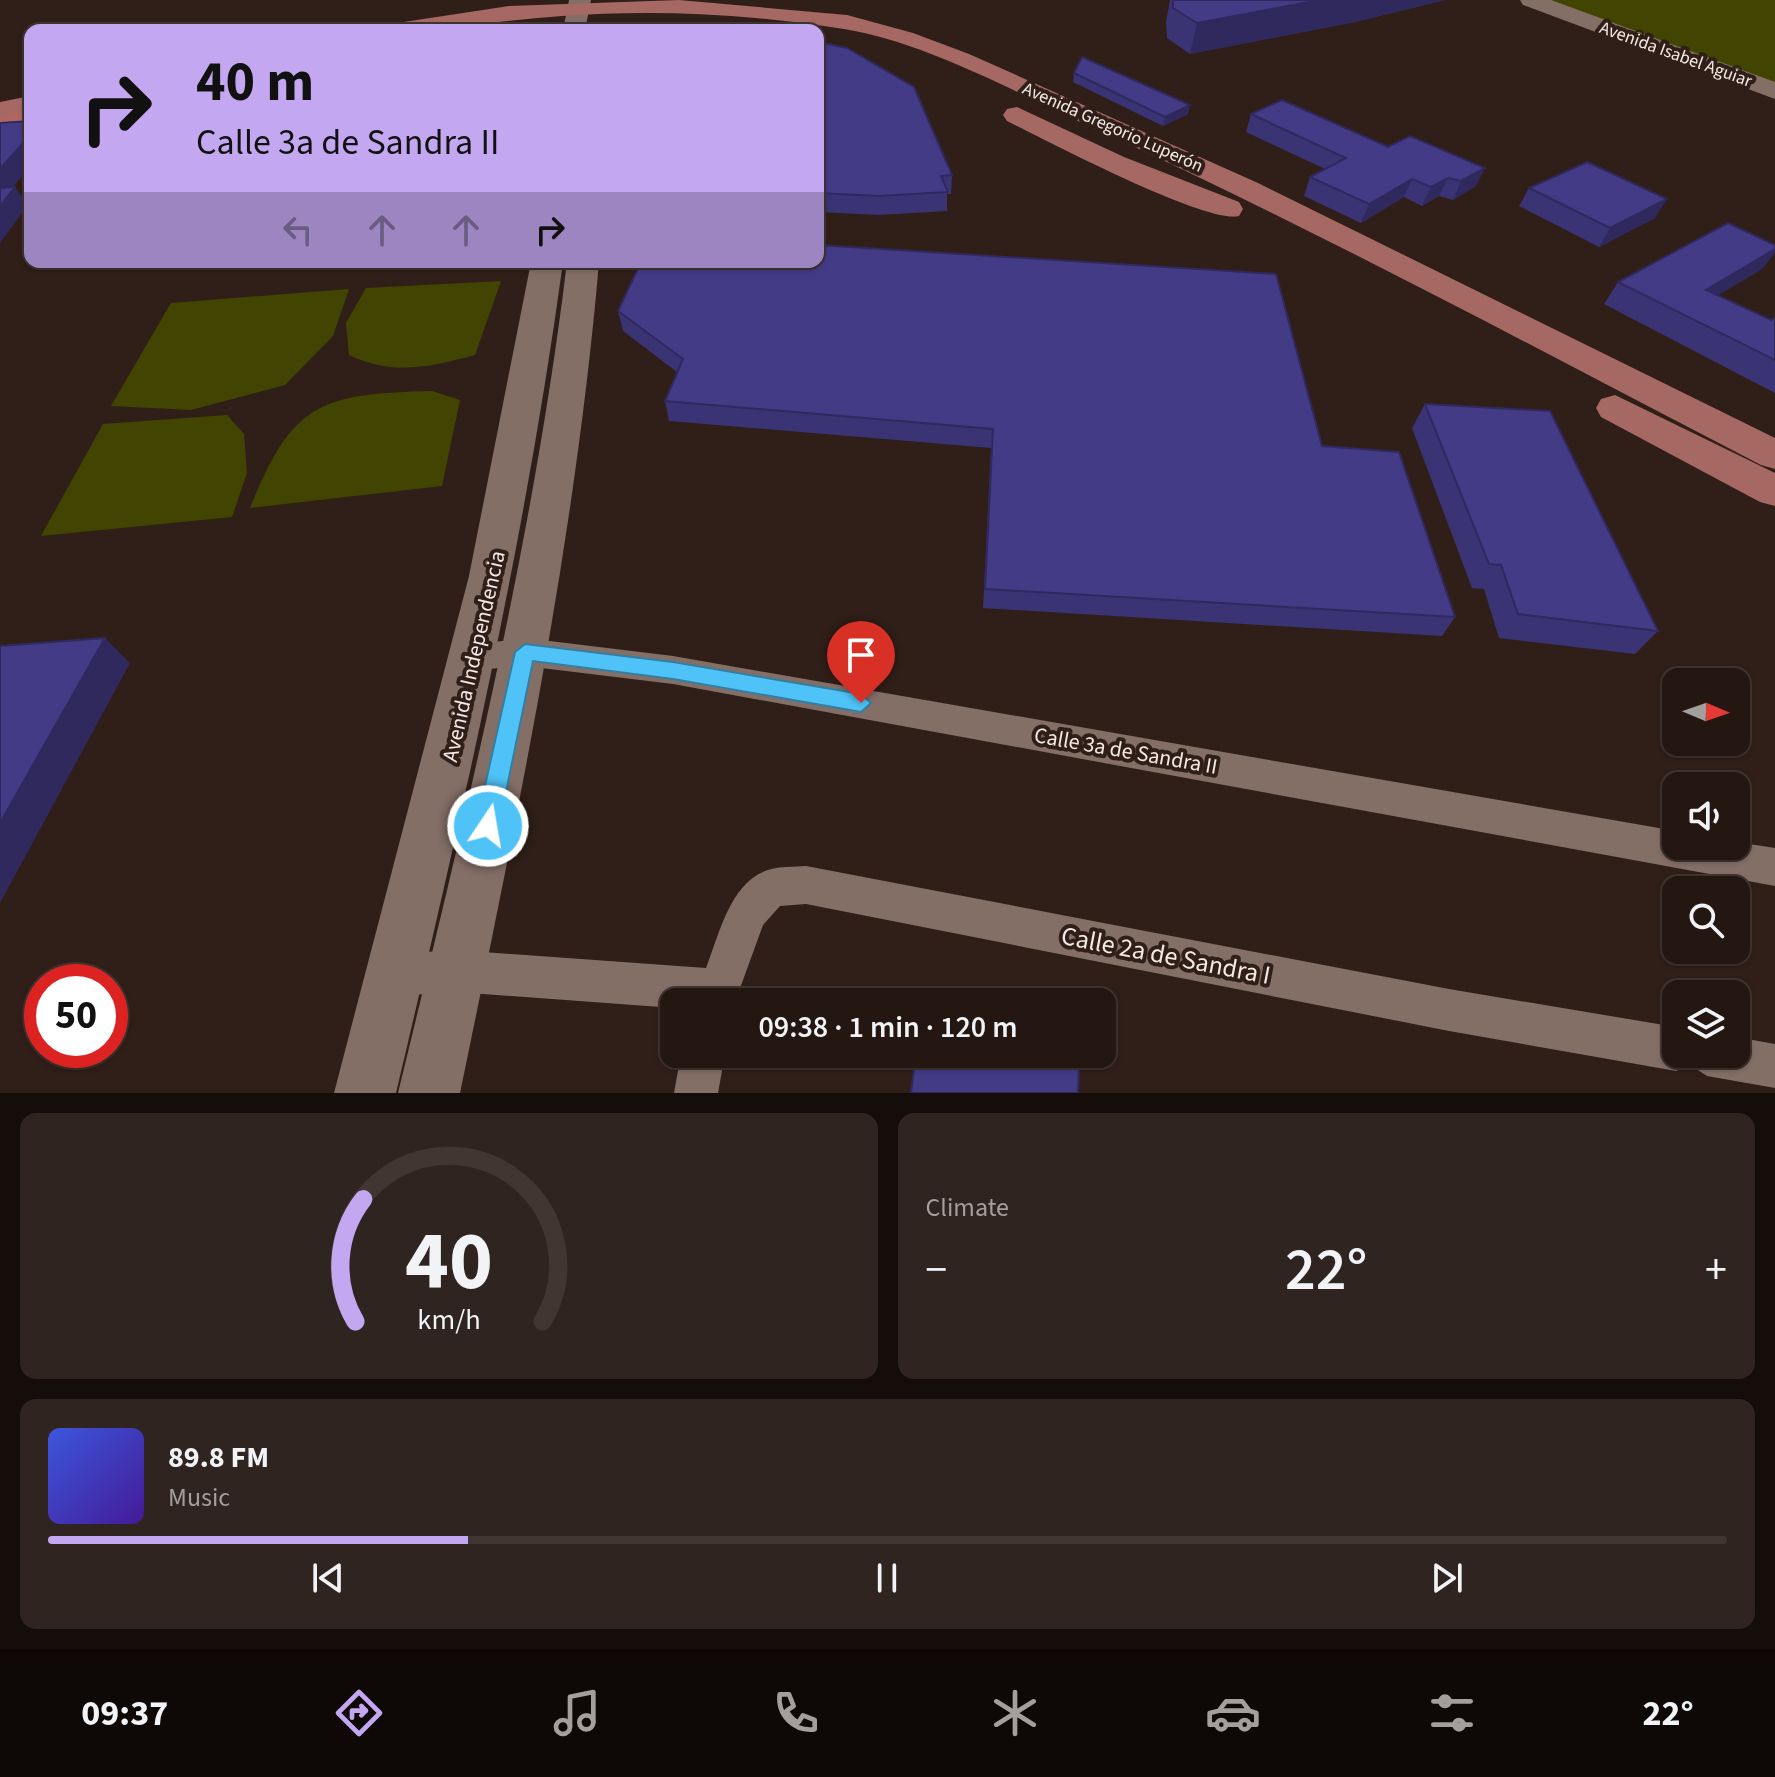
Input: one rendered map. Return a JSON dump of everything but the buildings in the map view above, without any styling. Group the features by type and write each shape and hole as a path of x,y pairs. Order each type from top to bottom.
{"highway":[{"path":"0,124 24,119"}],"main road":[{"path":"405,24 558,0"},
{"path":"753,0 890,21"},
{"path":"816,0 940,37 1149,140"},
{"name":"Avenida Isabel Aguiar","path":"1531,0 1775,91"},
{"name":"Avenida Gregorio Luperón","path":"434,24 520,10 592,5 699,4 783,10 849,22 924,43 1149,140 1775,455"},
{"name":"Avenida Gregorio Luperón","path":"483,24 557,13 624,9 755,14 820,24"},
{"path":"524,24 577,17 720,24"},
{"path":"701,24 711,23"},
{"name":"Avenida Gregorio Luperón","path":"824,25 862,33 944,60 1775,491"},
{"path":"824,40 900,60 1114,163 1234,212"},
{"path":"0,110 24,105"},
{"name":"Avenida Independencia","path":"365,1093 474,656 527,404 546,268"},
{"path":"429,1093 525,652 560,458 582,268"}],"street":[{"name":"Calle 3a de Sandra II","path":"474,656 525,652 673,670 1775,867"},
{"name":"Calle 2a de Sandra I","path":"718,988 748,912 771,888 806,885 1449,1010 1662,1047"},
{"path":"395,975 456,971 660,991"},
{"path":"1750,1062 1775,1066"},
{"path":"696,1093 700,1068"}],"shaded area":[{"path":"1546,0 1775,0 1775,86"},
{"path":"501,281 475,355 427,366 396,367 365,362 349,355 346,323 366,288"},
{"path":"349,289 333,336 285,385 191,410 111,406 171,303"},
{"path":"432,391 460,400 442,486 250,508 265,472 281,445 297,425 316,410 363,396"},
{"path":"227,415 244,434 247,473 232,517 41,536 103,424"}],"route":[{"path":"488,826 525,652 673,670 861,703"}]}
